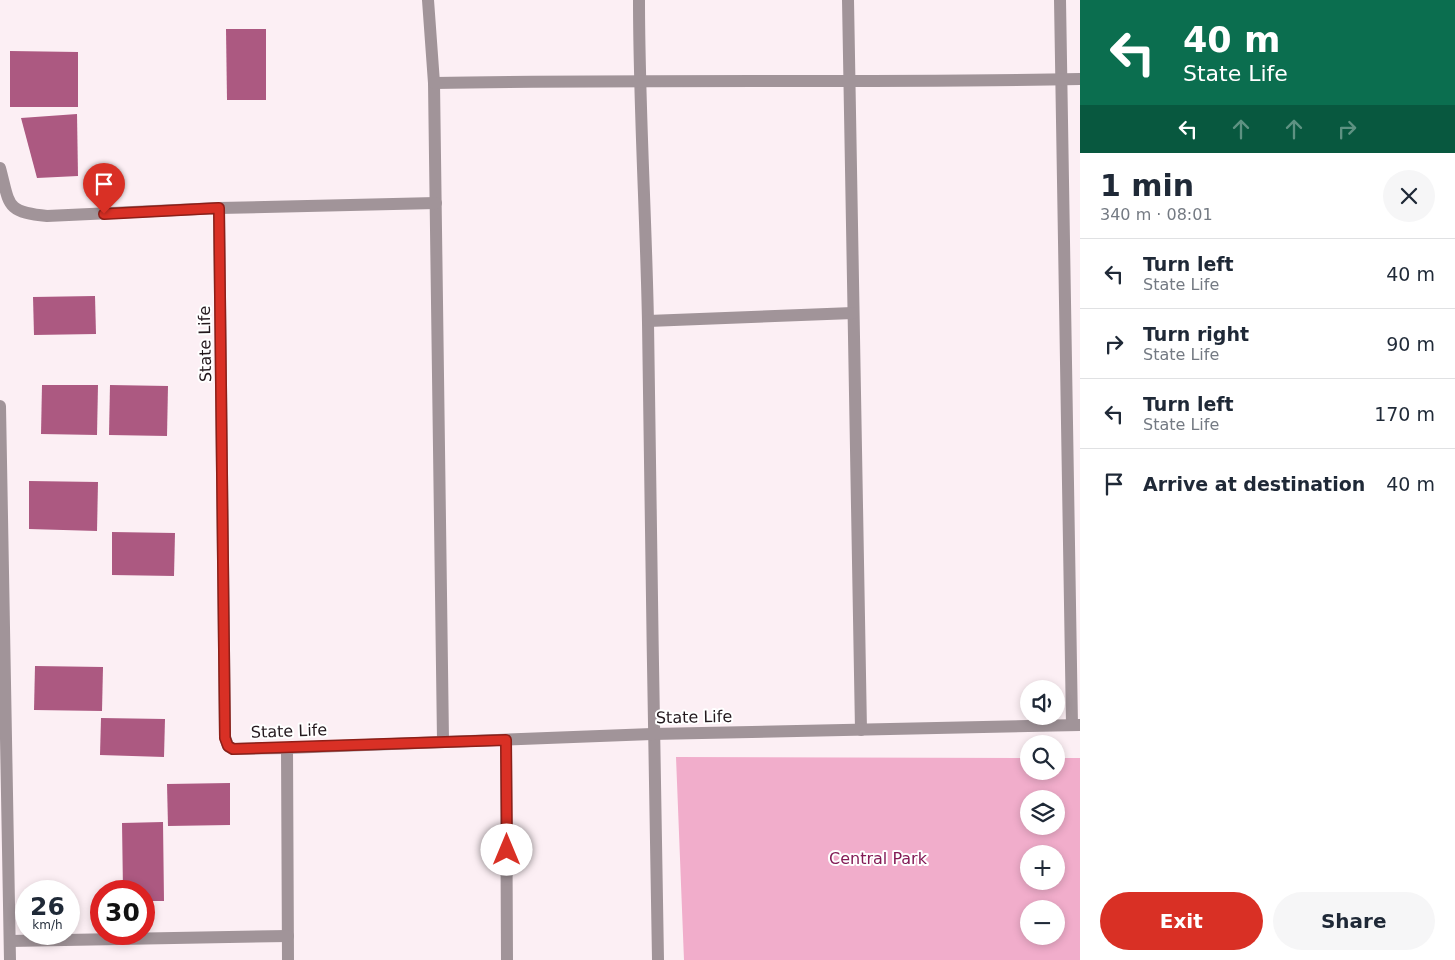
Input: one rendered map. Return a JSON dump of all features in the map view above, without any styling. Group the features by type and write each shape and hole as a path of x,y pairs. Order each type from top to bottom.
{"street":[{"path":"428,0 434,83 443,740"},
{"path":"639,0 639,79 648,321 652,734 658,960"},
{"path":"848,0 861,730"},
{"path":"1060,0 1076,725"},
{"path":"434,83 639,79 848,81 1080,79"},
{"path":"0,168 5,205 23,214 47,216 219,208 436,202"},
{"name":"State Life","path":"219,208 225,738 228,746 233,749 287,748 443,740 1076,725"},
{"path":"648,321 853,313"},
{"path":"0,406 10,960"},
{"path":"506,740 507,960"},
{"path":"287,748 288,960"},
{"path":"10,941 288,936"}],"green space":[{"name":"Central Park","path":"676,757 1020,758 1020,780 1065,780 1065,758 1080,758 1080,960 684,960"}],"building":[{"path":"226,29 266,29 266,100 227,100"},
{"path":"10,51 78,52 78,107 10,107"},
{"path":"77,114 78,176 37,178 21,118"},
{"path":"95,296 96,334 34,335 33,297"},
{"path":"42,385 98,385 97,435 41,434"},
{"path":"110,385 168,386 167,436 109,435"},
{"path":"29,481 98,482 97,531 29,529"},
{"path":"112,532 175,533 174,576 112,575"},
{"path":"35,666 103,667 102,711 34,710"},
{"path":"101,718 165,719 164,757 100,755"},
{"path":"230,783 230,825 168,826 167,784"},
{"path":"163,822 164,901 155,901 155,880 123,880 122,823"}],"route":[{"path":"104,214 219,208 225,738 228,746 233,749 287,748 443,740 506,740 507,850"}]}
